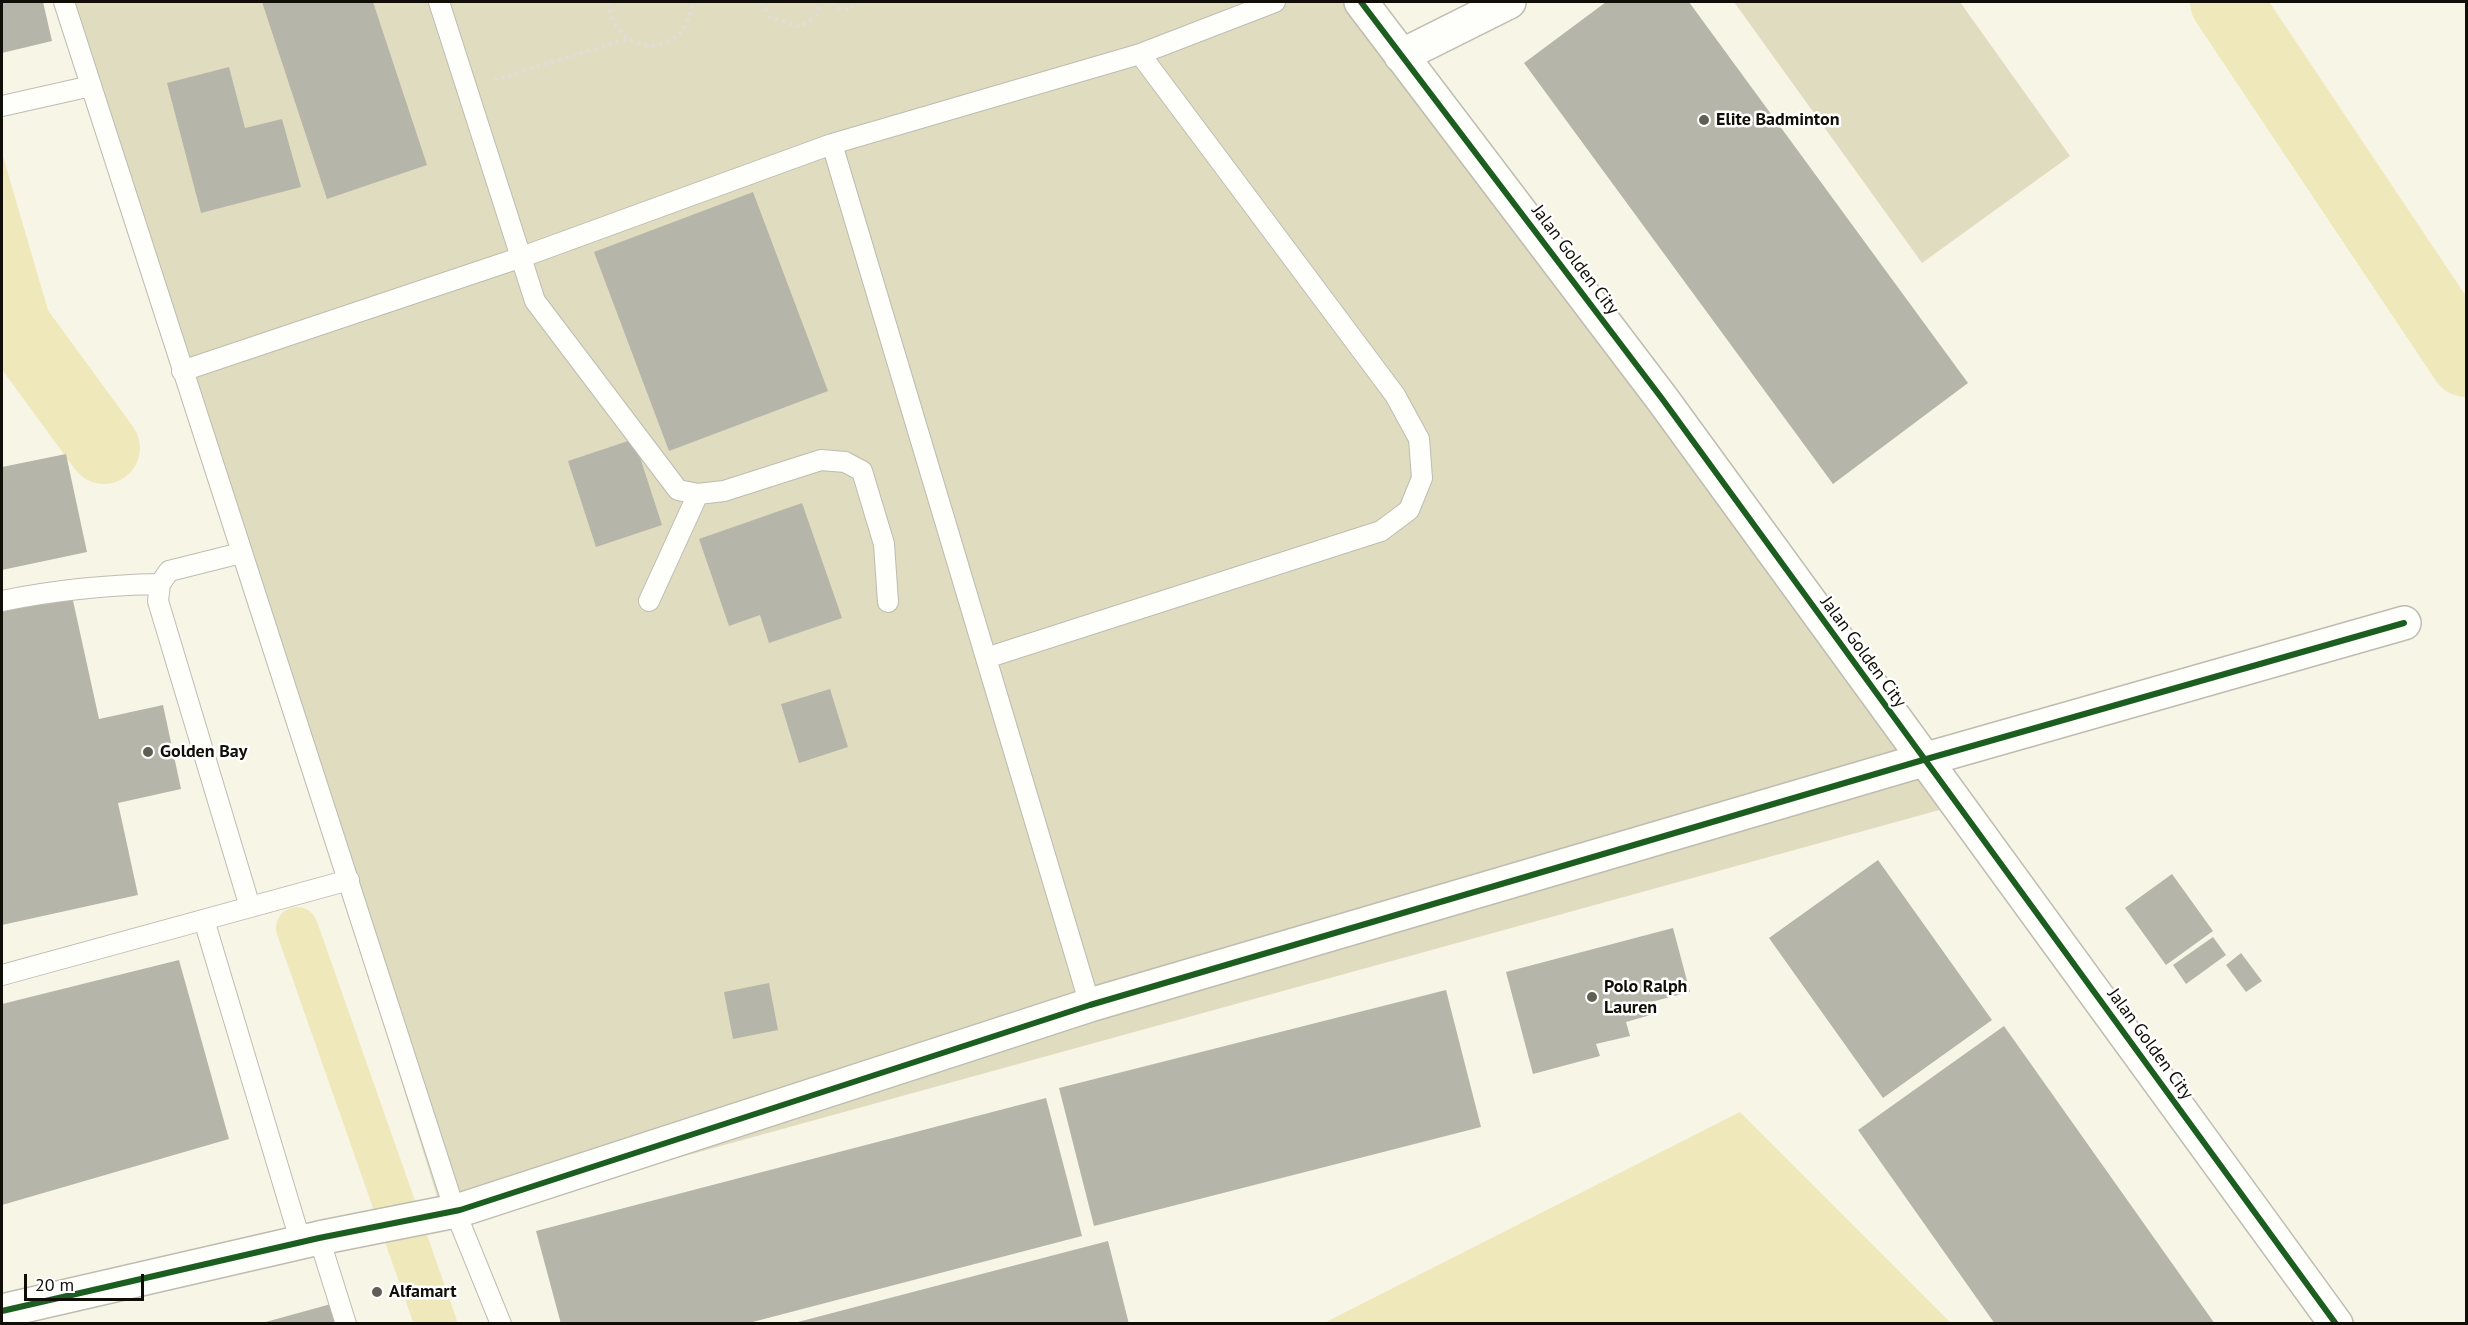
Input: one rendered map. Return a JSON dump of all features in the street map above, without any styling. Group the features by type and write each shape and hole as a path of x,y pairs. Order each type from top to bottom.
{"street":[{"name":"Jalan Golden City","path":"1361,2 1662,400 2336,1323"},
{"path":"1401,56 1509,2"},
{"path":"2,1311 321,1238 454,1212 1090,1005 1923,760 2404,623"}],"lane":[{"path":"64,2 349,880 454,1212 501,1323"},
{"path":"440,2 535,302 630,430 678,490 698,494 724,491 821,460 845,462 862,471 884,544 888,602"},
{"path":"182,371 522,257 832,144 1140,54 1275,2"},
{"path":"986,658 1381,531 1409,510 1422,478 1419,439 1395,395 1140,54"},
{"path":"2,106 91,86"},
{"path":"832,144 1090,1005"},
{"path":"648,602 698,494"},
{"path":"241,553 169,571 160,584 158,601 250,907"},
{"path":"2,601 53,591 112,585 160,584"},
{"path":"2,975 349,880"},
{"path":"204,920 321,1238 346,1323"}],"path":[{"path":"609,2 610,16 616,28 627,39 653,46 678,36 687,25 692,2"},
{"path":"762,2 770,17 800,27 816,16 820,2"},
{"path":"834,2 837,8 844,11 851,9 856,2"},
{"path":"467,88 627,39"}],"shaded area":[{"path":"67,2 1351,2 1943,809 445,1222"},
{"path":"1734,2 1960,2 2070,156 1922,263"},
{"path":"2,153 67,375 110,440 85,457 2,355"},
{"path":"1740,1112 1951,1323 1324,1323"}],"building":[{"path":"2,2 43,2 52,41 2,53"},
{"path":"262,2 373,2 427,165 327,199"},
{"path":"1606,2 1689,2 1968,383 1833,484 1524,63"},
{"path":"229,67 245,128 282,119 301,187 201,213 167,83"},
{"path":"753,192 828,391 669,451 594,252"},
{"path":"634,439 662,525 596,547 568,461"},
{"path":"66,454 87,552 2,570 2,467"},
{"path":"802,503 842,618 769,643 760,615 729,626 699,539"},
{"path":"72,596 99,719 163,705 181,789 118,803 138,895 2,925 2,612"},
{"path":"830,689 848,747 799,763 781,704"},
{"path":"1878,860 1992,1020 1883,1098 1769,938"},
{"path":"2172,874 2213,931 2166,965 2125,908"},
{"name":"Polo Ralph Lauren","path":"1673,928 1690,992 1651,1002 1654,1014 1626,1022 1630,1036 1596,1044 1600,1056 1533,1074 1506,972"},
{"path":"2213,937 2226,955 2186,984 2173,965"},
{"path":"2241,953 2262,981 2246,992 2226,965"},
{"path":"179,960 229,1139 2,1205 2,1004"},
{"path":"769,983 778,1030 733,1039 724,992"},
{"path":"1446,990 1481,1127 1094,1226 1059,1088"},
{"path":"2004,1026 2215,1324 1995,1324 1858,1130"},
{"path":"1046,1098 1082,1236 745,1324 561,1324 536,1231"},
{"path":"1108,1241 1129,1324 794,1324 794,1323"},
{"path":"331,1304 337,1324 262,1324 262,1323"}],"waterway":[{"path":"2226,2 2466,361"},
{"path":"2,291 9,318 104,448"},
{"path":"297,928 436,1324"}],"cycle path":[{"path":"1361,2 1663,400 2336,1324"},
{"path":"2,1311 319,1238 460,1210 1090,1005 1923,760 2404,623"}],"place":[{"name":"Elite Badminton","path":"1704,120"},
{"name":"Golden Bay","path":"148,752"},
{"name":"Polo Ralph Lauren","path":"1592,997"},
{"name":"Alfamart","path":"377,1292"}]}
